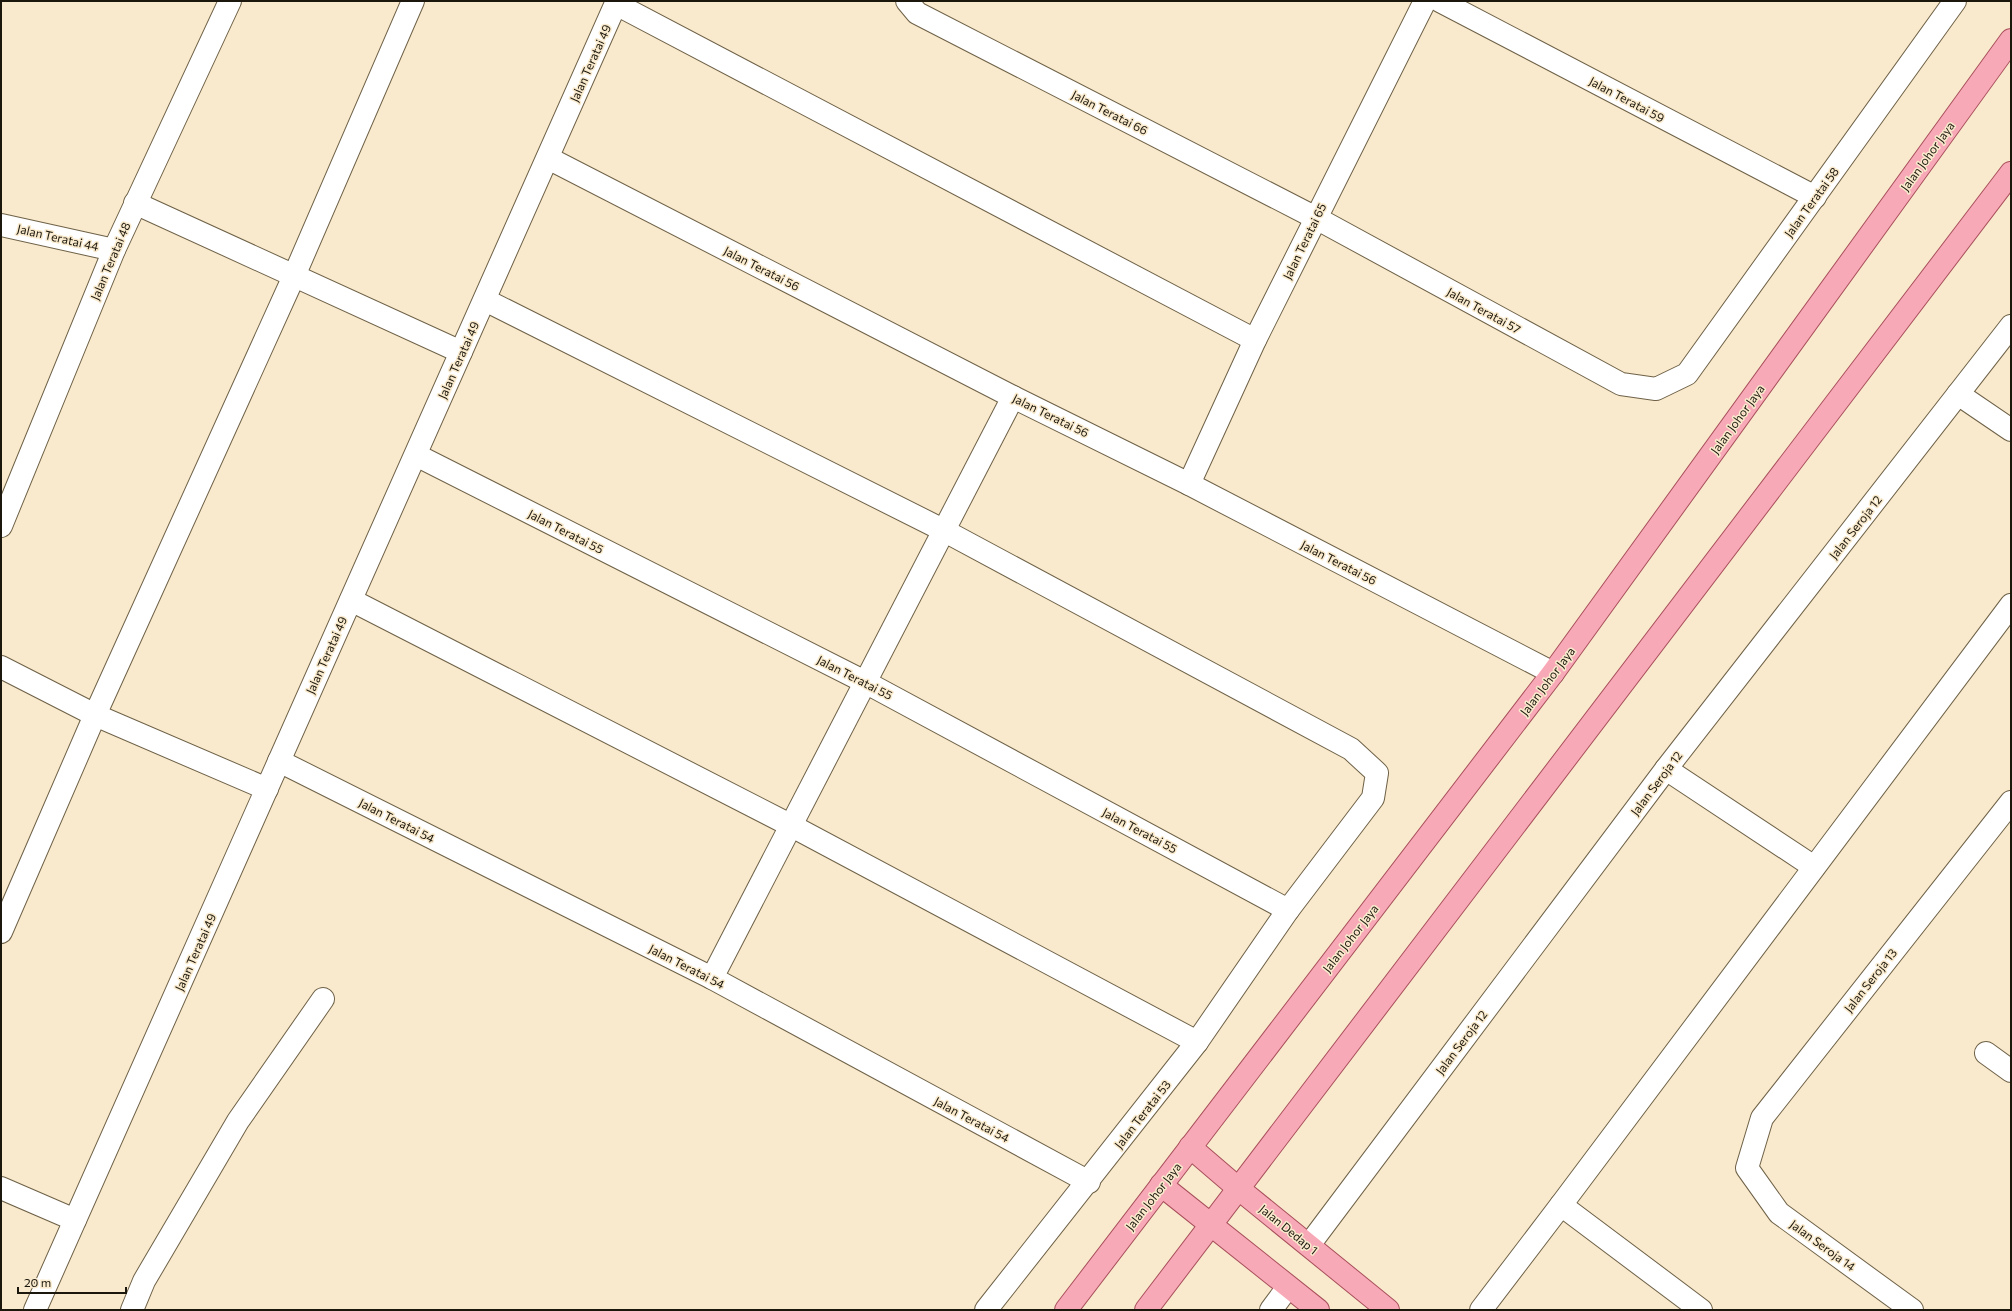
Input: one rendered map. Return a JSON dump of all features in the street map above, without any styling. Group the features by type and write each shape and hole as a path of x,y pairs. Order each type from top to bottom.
{"main road":[{"name":"Jalan Johor Jaya","path":"1066,1310 1553,673 2011,40"},
{"path":"1146,1310 2011,173"},
{"name":"Jalan Dedap 1","path":"1190,1147 1239,1189 1388,1310"},
{"path":"1161,1184 1210,1226 1318,1310"}],"street":[{"name":"Jalan Teratai 48","path":"1,526 114,250 230,1"},
{"path":"1,932 95,715 294,276 413,1"},
{"name":"Jalan Teratai 65","path":"1189,484 1255,340 1425,1"},
{"name":"Jalan Teratai 59","path":"1440,1 1814,197"},
{"name":"Jalan Teratai 58","path":"1656,389 1687,374 1955,1"},
{"path":"617,2 1255,340"},
{"name":"Jalan Teratai 49","path":"35,1310 617,2"},
{"name":"Jalan Teratai 66","path":"907,2 917,13 1316,218"},
{"name":"Jalan Teratai 56","path":"548,158 1013,397 1189,484 1553,673"},
{"path":"135,203 461,352"},
{"name":"Jalan Teratai 57","path":"1316,218 1621,384 1656,389"},
{"name":"Jalan Teratai 44","path":"1,225 114,250"},
{"path":"484,300 943,530"},
{"name":"Jalan Seroja 12","path":"1308,1245 1666,769 2011,326"},
{"path":"1958,394 2011,430"},
{"path":"712,978 1013,397"},
{"name":"Jalan Teratai 55","path":"416,455 865,682 1288,910"},
{"name":"Jalan Teratai 53","path":"943,530 1351,748 1377,774 1373,798 1288,910 1197,1042 1089,1182 986,1310"},
{"path":"351,600 790,825 1197,1042"},
{"path":"1480,1310 1561,1205 2011,605"},
{"path":"1,667 95,715 267,789"},
{"name":"Jalan Teratai 54","path":"279,761 712,978 1089,1182"},
{"path":"1666,769 1814,867"},
{"name":"Jalan Seroja 13","path":"1747,1168 1762,1118 2011,802"},
{"path":"132,1310 144,1280 238,1121 323,999"},
{"path":"1986,1053 2011,1071"},
{"name":"Jalan Seroja 14","path":"1747,1168 1779,1214 1912,1310"},
{"path":"1,1188 75,1220"},
{"path":"1561,1205 1701,1310"},
{"path":"1271,1310 1288,1287"}]}
